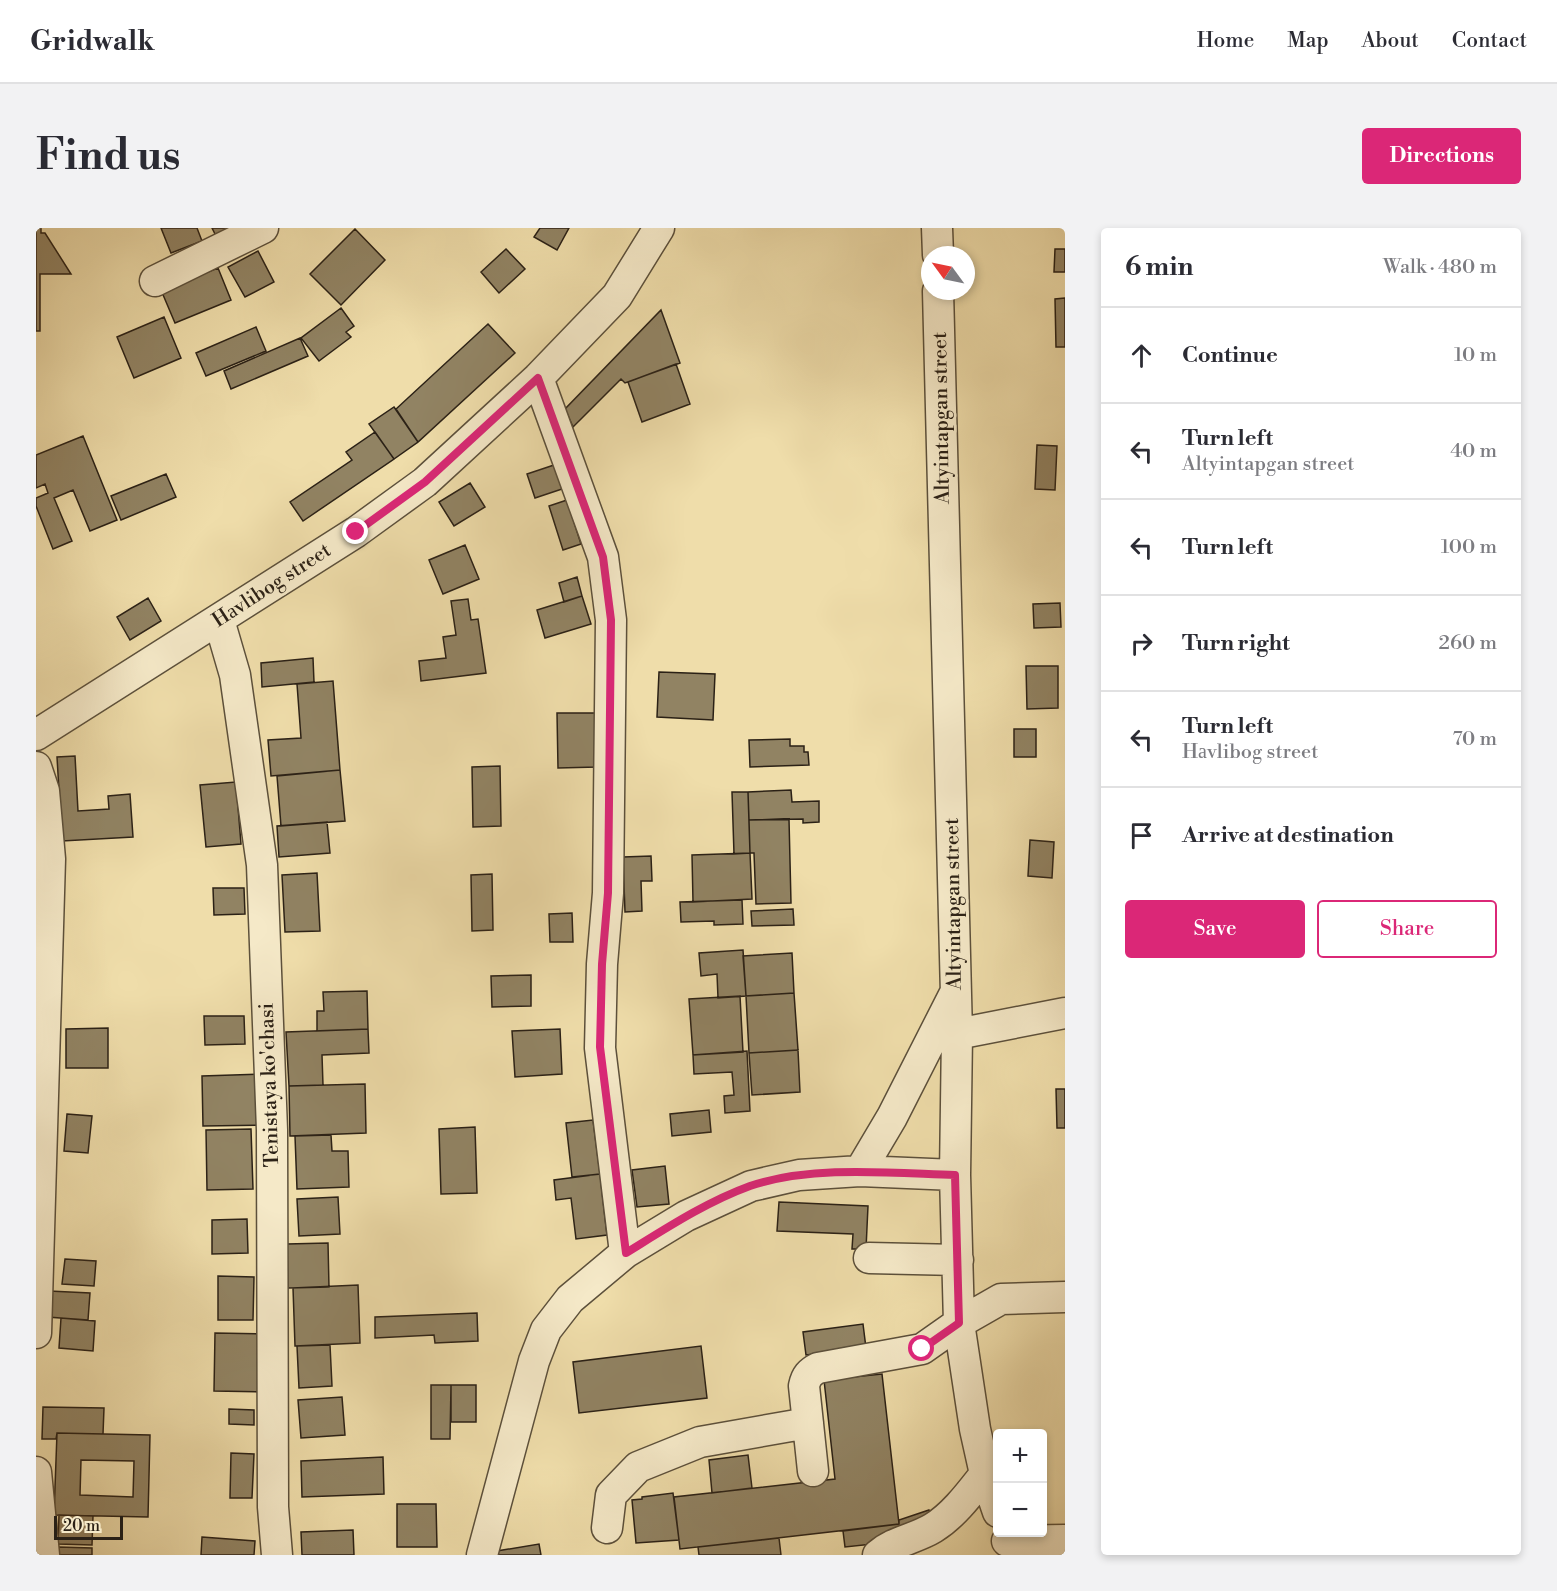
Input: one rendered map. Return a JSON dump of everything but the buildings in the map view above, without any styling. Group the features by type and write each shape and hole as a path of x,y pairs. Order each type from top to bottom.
{"street":[{"path":"155,281 263,228"},
{"name":"Hаvlibog street","path":"36,735 356,532 425,482 538,378 617,296 659,228"},
{"path":"937,228 938,246"},
{"name":"Altyintapgan street","path":"938,300 957,1034 955,1175 959,1323 975,1429 993,1497"},
{"path":"538,378 603,557 611,620 608,893 602,964 600,1047 626,1253"},
{"name":"Tenistaya ko'chasi","path":"219,620 235,675 262,865 272,1130 273,1507 277,1555"},
{"path":"36,767 44,791 50,859 36,1333"},
{"path":"860,1171 892,1117 956,990"},
{"path":"957,1034 1065,1013"},
{"path":"482,1555 534,1361 546,1330 570,1299 626,1253 686,1216 751,1186 800,1175 860,1171 955,1175"},
{"path":"869,1258 958,1260"},
{"path":"813,1471 804,1386 811,1371 922,1349 959,1323 1001,1299 1065,1297"},
{"path":"607,1528 611,1495 638,1467 700,1442 808,1423"},
{"path":"36,1472 44,1555"},
{"path":"878,1555 888,1547 934,1528 964,1501 985,1474"},
{"path":"1006,1543 1065,1540"}],"route":[{"path":"356,532 425,482 538,378 603,557 611,620 608,893 602,964 600,1047 626,1253 686,1216 751,1186 800,1175 860,1171 955,1175 959,1323 922,1349"}]}
